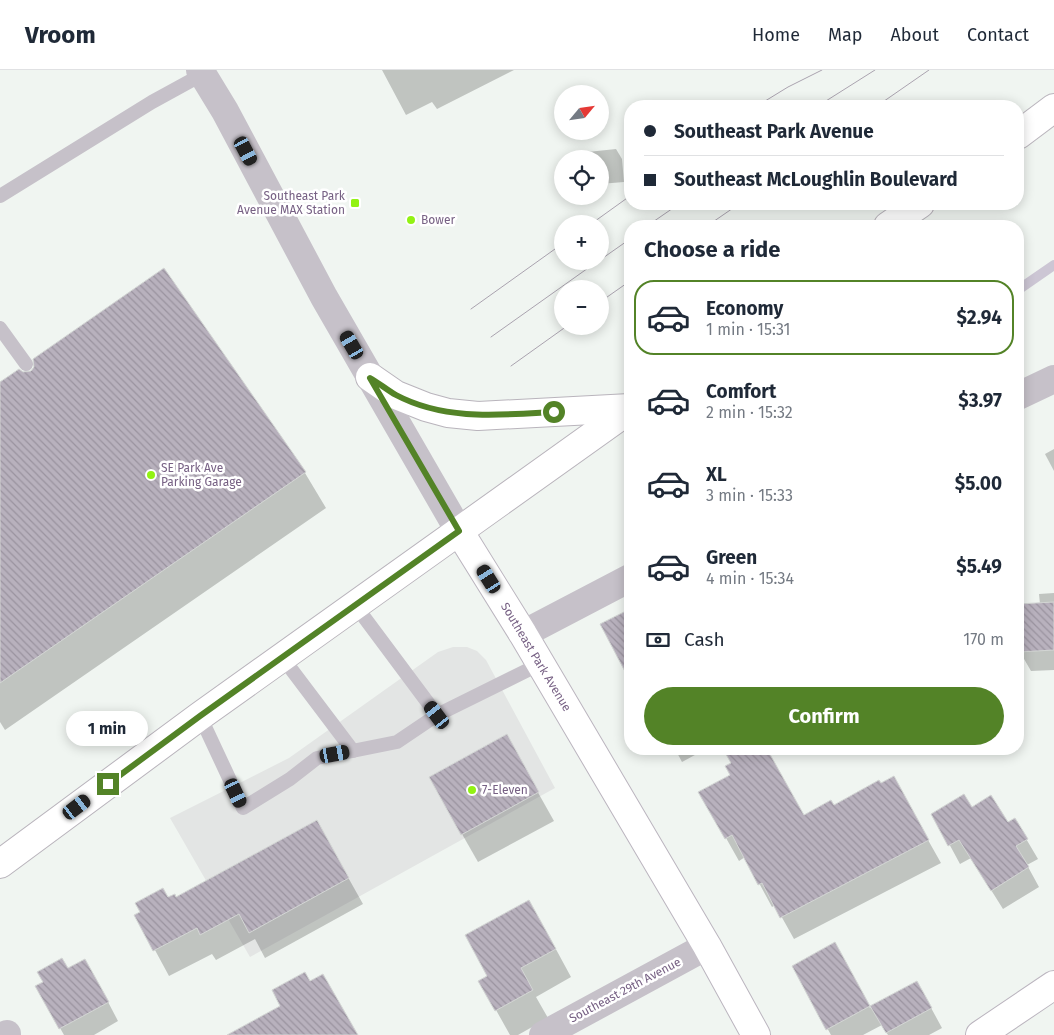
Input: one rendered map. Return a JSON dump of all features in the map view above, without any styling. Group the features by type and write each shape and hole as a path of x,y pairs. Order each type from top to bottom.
{"main road":[{"path":"1024,130 1054,108"},
{"path":"897,220 911,210"},
{"path":"370,378 396,395 426,407 448,413 478,416 624,408"},
{"path":"0,864 200,716 624,412"},
{"name":"Southeast Park Avenue","path":"459,531 523,634 707,946 756,1035"},
{"path":"980,1035 1054,986"}],"street":[{"name":"Southeast Park Avenue","path":"204,71 320,289 459,531"},
{"path":"1024,393 1054,379"},
{"path":"523,634 624,581"},
{"name":"Southeast 29th Avenue","path":"543,1035 707,946"}],"lane":[{"path":"0,196 204,71"},
{"path":"0,328 26,364"},
{"path":"355,606 437,715"},
{"path":"282,657 353,751"},
{"path":"200,716 243,808 290,779 317,758 397,742 437,715 540,664"}],"shaded area":[{"path":"453,647 467,647 477,651 486,660 555,788 250,957 170,818 289,758 438,652"}],"building":[{"name":"SE Park Ave Parking Garage","path":"164,268 306,472 0,683 0,382 19,369 23,372 31,371 34,367 33,359"},
{"path":"1054,602 1054,650 1024,652 1024,604"},
{"path":"624,612 624,670 600,624"},
{"path":"507,734 539,792 461,835 429,777"},
{"path":"726,755 770,755 804,815 831,800 834,805 879,780 881,783 894,776 929,840 780,918 762,883 758,885 732,835 725,839 698,792 730,775 725,766 731,763"},
{"path":"964,794 972,807 991,795 1008,822 1015,818 1028,839 1016,846 1029,867 991,891 959,840 948,846 931,814"},
{"path":"317,820 349,878 249,933 239,914 200,935 197,928 153,951 134,915 140,912 135,903 163,888 168,897 175,894 176,897"},
{"path":"529,900 556,949 521,968 533,990 495,1011 478,981 487,976 465,935"},
{"path":"835,942 870,1006 826,1030 792,966"},
{"path":"62,958 68,968 85,959 109,1002 59,1029 35,986 43,982 37,972"},
{"path":"305,972 310,981 323,974 358,1035 227,1035 280,1006 272,990"},
{"path":"917,981 932,1008 886,1033 870,1006"}],"waterway":[{"path":"1024,286 1054,265"}],"tram line":[{"path":"767,100 822,70"},
{"path":"828,100 875,70"},
{"path":"886,100 929,70"},
{"path":"604,215 624,200"},
{"path":"656,220 670,210"},
{"path":"716,220 730,210"},
{"path":"609,254 624,243"},
{"path":"471,309 554,250"},
{"path":"491,337 585,270"},
{"path":"609,296 624,285"},
{"path":"511,366 554,335"}],"place":[{"name":"Southeast Park Avenue MAX Station","path":"355,203"},
{"name":"Bower","path":"411,220"},
{"name":"SE Park Ave Parking Garage","path":"151,475"},
{"name":"7-Eleven","path":"472,790"}],"route":[{"path":"108,784 459,531 370,378 396,395 426,407 448,413 478,416 554,412"}]}
